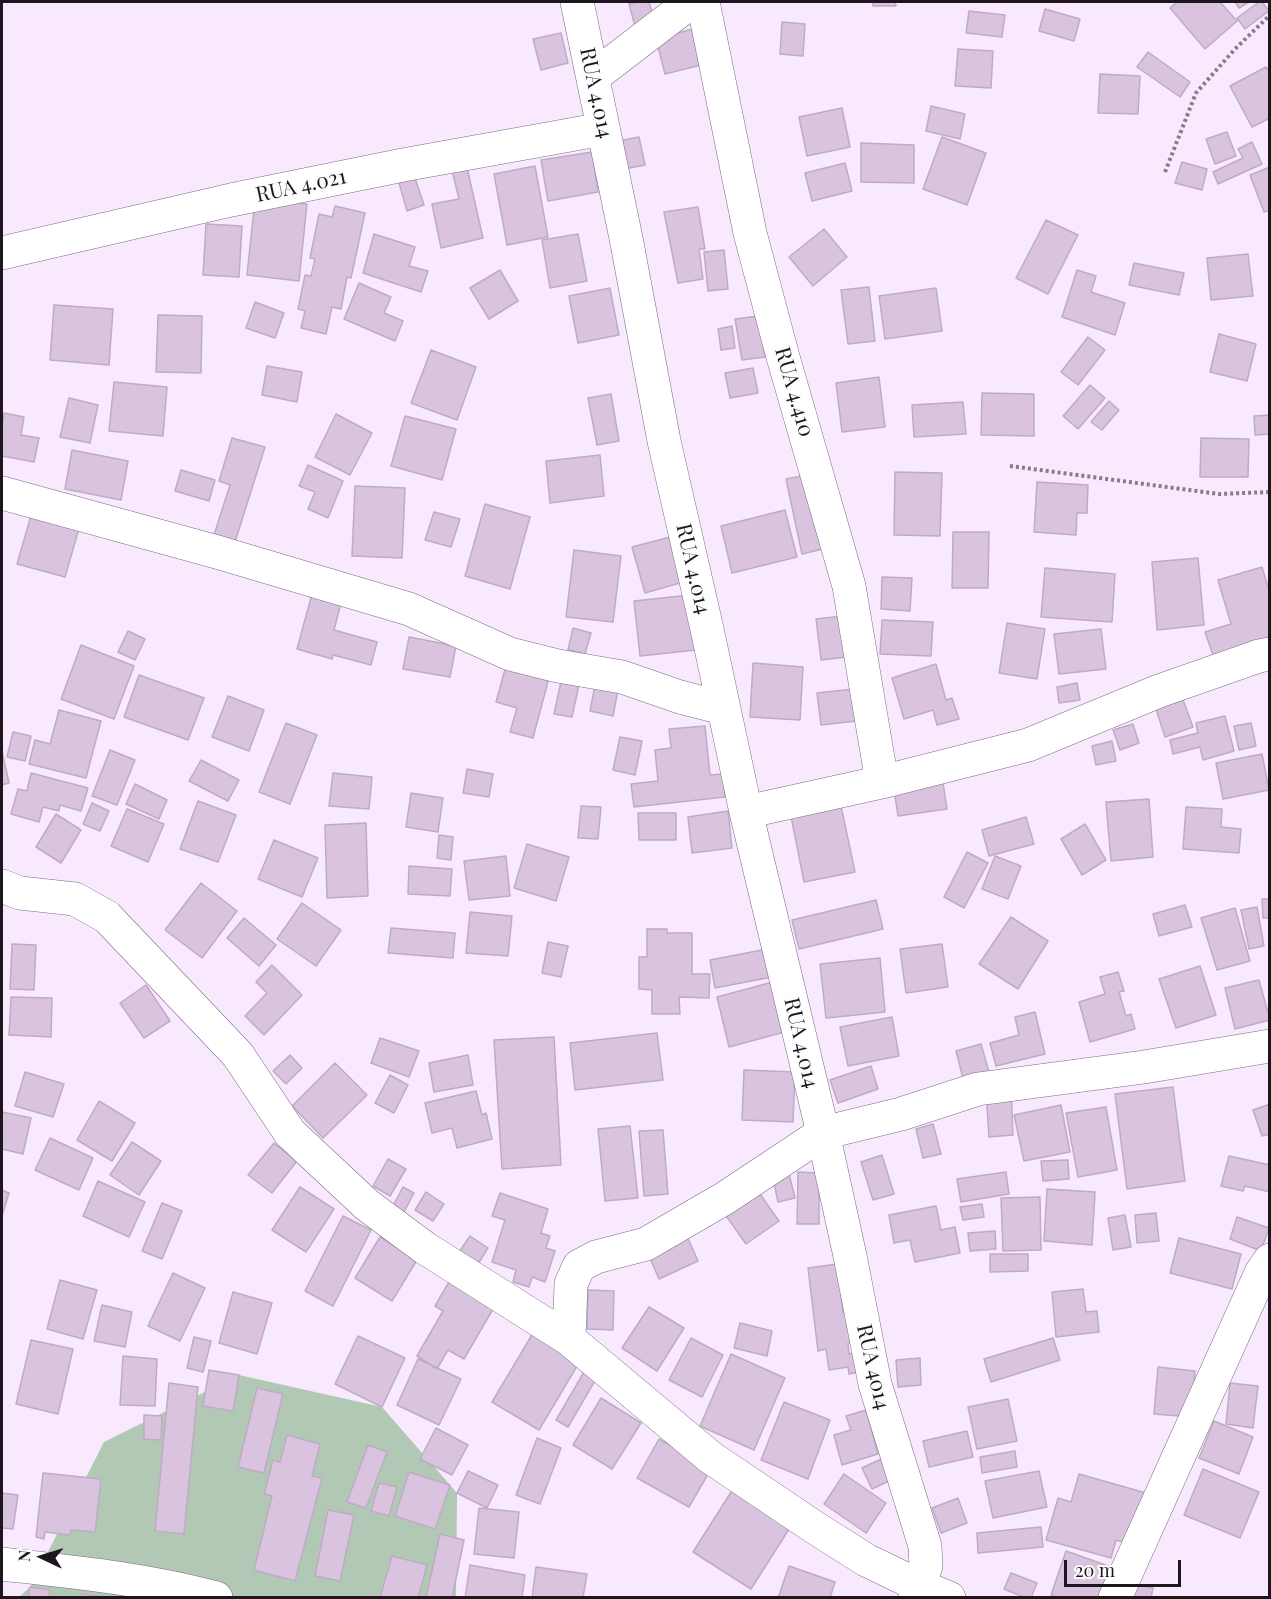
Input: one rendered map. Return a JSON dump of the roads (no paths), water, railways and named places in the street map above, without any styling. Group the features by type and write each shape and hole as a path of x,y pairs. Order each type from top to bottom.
{"street":[{"name":"RUA 4.014","path":"577,2 626,238 664,441 746,812 823,1133"},
{"path":"592,77 691,2"},
{"name":"RUA 4.410","path":"703,2 750,233 849,586 882,782"},
{"name":"RUA 4.021","path":"2,253 323,181 603,129"},
{"path":"2,493 217,552 409,609 510,654 558,666 622,677 680,697 723,708"},
{"path":"746,812 882,782 1028,745 1160,691 1269,654"},
{"path":"2,886 20,893 75,899 107,917 238,1055 290,1133 367,1205 425,1248 568,1339 710,1456 814,1527 917,1592 950,1598"},
{"path":"568,1339 571,1284 579,1266 596,1257 646,1244 725,1198 823,1133 901,1114 978,1089 1144,1067 1269,1046"},
{"name":"RUA 4014","path":"823,1133 875,1384 925,1546 926,1566 917,1592"},
{"path":"1115,1598 1219,1363 1269,1260"},
{"path":"2,1564 88,1573 196,1592 216,1598"}]}
